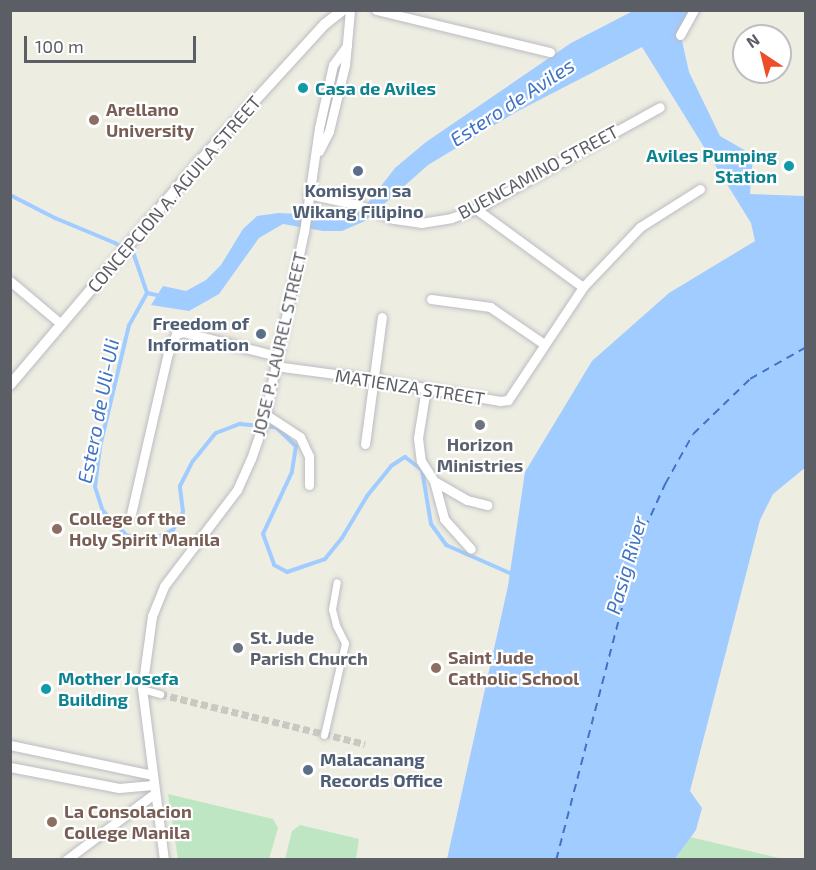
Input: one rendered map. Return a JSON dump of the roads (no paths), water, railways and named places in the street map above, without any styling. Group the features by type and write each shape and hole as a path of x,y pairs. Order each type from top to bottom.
{"street":[{"name":"CONCEPCION A. AGUILA STREET","path":"10,385 132,238 325,24 343,10"},
{"name":"JOSE P. LAUREL STREET","path":"164,860 142,689 152,616 164,586 237,490 251,459 265,418 304,232 308,196 317,157 335,109 350,10"},
{"path":"376,10 550,52"},
{"path":"680,35 694,10"},
{"name":"BUENCAMINO STREET","path":"308,196 358,205 379,215 421,223 451,218 476,208 660,106"},
{"name":"MATIENZA STREET","path":"131,514 168,352 176,334 183,332 276,361 500,401 508,400 583,287 640,227 700,189"},
{"path":"476,208 583,287"},
{"path":"10,281 61,324"},
{"path":"431,299 490,307 544,345"},
{"path":"365,444 382,317"},
{"path":"426,388 418,448 421,461 434,481 444,519 471,549"},
{"path":"265,418 300,438 309,456 309,485"},
{"path":"434,481 467,500 487,506"},
{"path":"324,735 345,642 336,625 332,609 337,582"},
{"path":"142,689 160,694"},
{"path":"10,745 152,775"},
{"path":"10,767 119,789 154,790"},
{"path":"66,860 154,790"}],"water":[{"name":"Pasig River","path":"633,11 694,11 681,36 689,72 720,136 753,155 750,194 805,196 806,467 773,494 760,520 690,791 702,808 696,830 675,859 447,859 508,586 525,472 592,361 669,293 755,241 751,223 642,47 518,111 428,165 365,221 342,231 323,231 283,224 259,238 219,294 189,311 151,305 163,286 186,291 206,280 221,265 243,229 257,216 279,213 335,216 367,204 395,168 426,142 571,43"}],"waterway":[{"name":"Estero de Uli-Uli","path":"10,195 55,218 115,243 134,255 147,293 129,325 100,447 95,487 103,511 126,535 149,541 173,530 183,512 180,486 193,461 216,433 240,424 276,427 296,446 292,472 263,534 274,565 287,572 325,559 342,538 367,496 391,466 405,457 422,470 431,524 446,545 512,574"},
{"name":"Estero de Aviles","path":"147,293 161,296"}],"tunnel":[{"path":"160,694 365,744"}],"place":[{"name":"Casa de Aviles","path":"303,88"},
{"name":"Arellano University","path":"94,120"},
{"name":"Aviles Pumping Station","path":"789,166"},
{"name":"Komisyon sa Wikang Filipino","path":"358,171"},
{"name":"Freedom of Information","path":"261,334"},
{"name":"Horizon Ministries","path":"480,425"},
{"name":"College of the Holy Spirit Manila","path":"57,529"},
{"name":"St. Jude Parish Church","path":"238,648"},
{"name":"Saint Jude Catholic School","path":"436,668"},
{"name":"Mother Josefa Building","path":"46,689"},
{"name":"Malacanang Records Office","path":"308,770"},
{"name":"La Consolacion College Manila","path":"52,822"}]}
